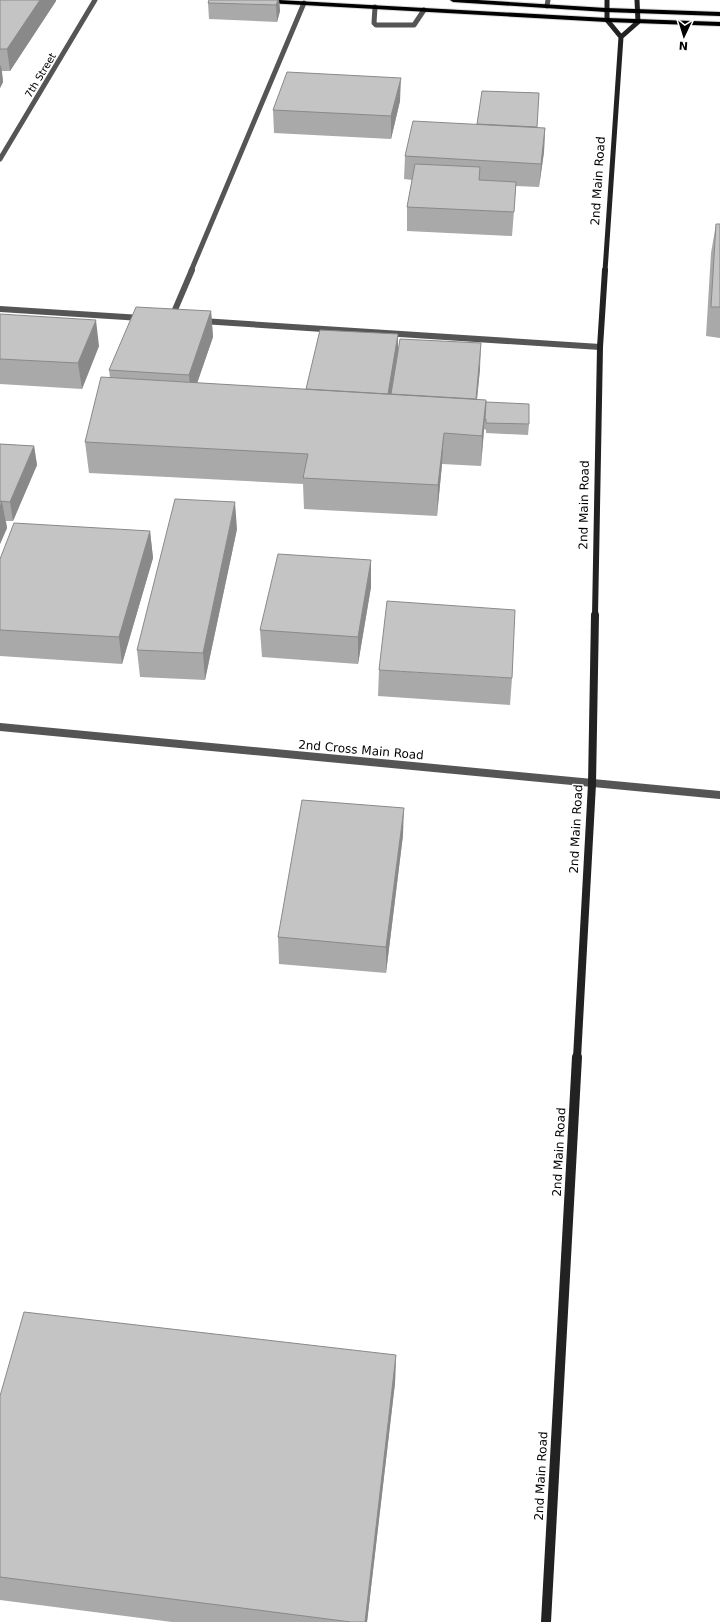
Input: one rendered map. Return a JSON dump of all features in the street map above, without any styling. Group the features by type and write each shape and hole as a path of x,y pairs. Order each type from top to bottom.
{"main road":[{"path":"250,0 638,22 720,24"},
{"path":"453,0 548,3 606,10 720,14"},
{"path":"608,0 606,10 607,20 621,37 638,22"},
{"path":"637,0 638,22"},
{"name":"2nd Main Road","path":"546,1622 592,784 600,347 621,37"}],"street":[{"name":"7th Street","path":"0,160 95,0"},
{"path":"171,319 304,3"},
{"path":"375,7 374,22 376,25 414,25 424,10"},
{"path":"0,309 147,318"},
{"path":"163,319 178,320"},
{"path":"194,321 600,347"},
{"name":"2nd Cross Main Road","path":"0,727 720,795"}],"building":[{"path":"0,0 40,0 7,49 0,49"},
{"path":"209,0 278,0 276,5 208,3"},
{"path":"287,72 401,78 391,116 273,110"},
{"path":"482,91 539,93 537,127 477,124"},
{"path":"413,121 545,128 541,164 405,156"},
{"path":"415,164 480,167 479,180 516,182 514,212 407,207"},
{"path":"716,224 720,224 720,307 711,307"},
{"path":"136,307 211,311 189,375 109,370"},
{"path":"0,314 96,320 78,363 0,359"},
{"path":"320,330 398,334 388,394 306,389"},
{"path":"400,339 481,343 476,399 391,394"},
{"path":"101,377 486,400 482,436 444,433 438,485 303,478 308,454 85,442"},
{"path":"486,402 529,404 529,424 486,423"},
{"path":"0,444 34,446 10,502 0,501"},
{"path":"175,499 235,502 203,653 137,650"},
{"path":"14,523 150,531 119,637 0,630 0,559"},
{"path":"278,554 371,560 358,637 260,630"},
{"path":"387,601 515,610 512,678 379,670"},
{"path":"302,800 404,808 386,947 278,937"},
{"path":"24,1312 396,1355 365,1622 351,1622 0,1577 0,1396"}]}
